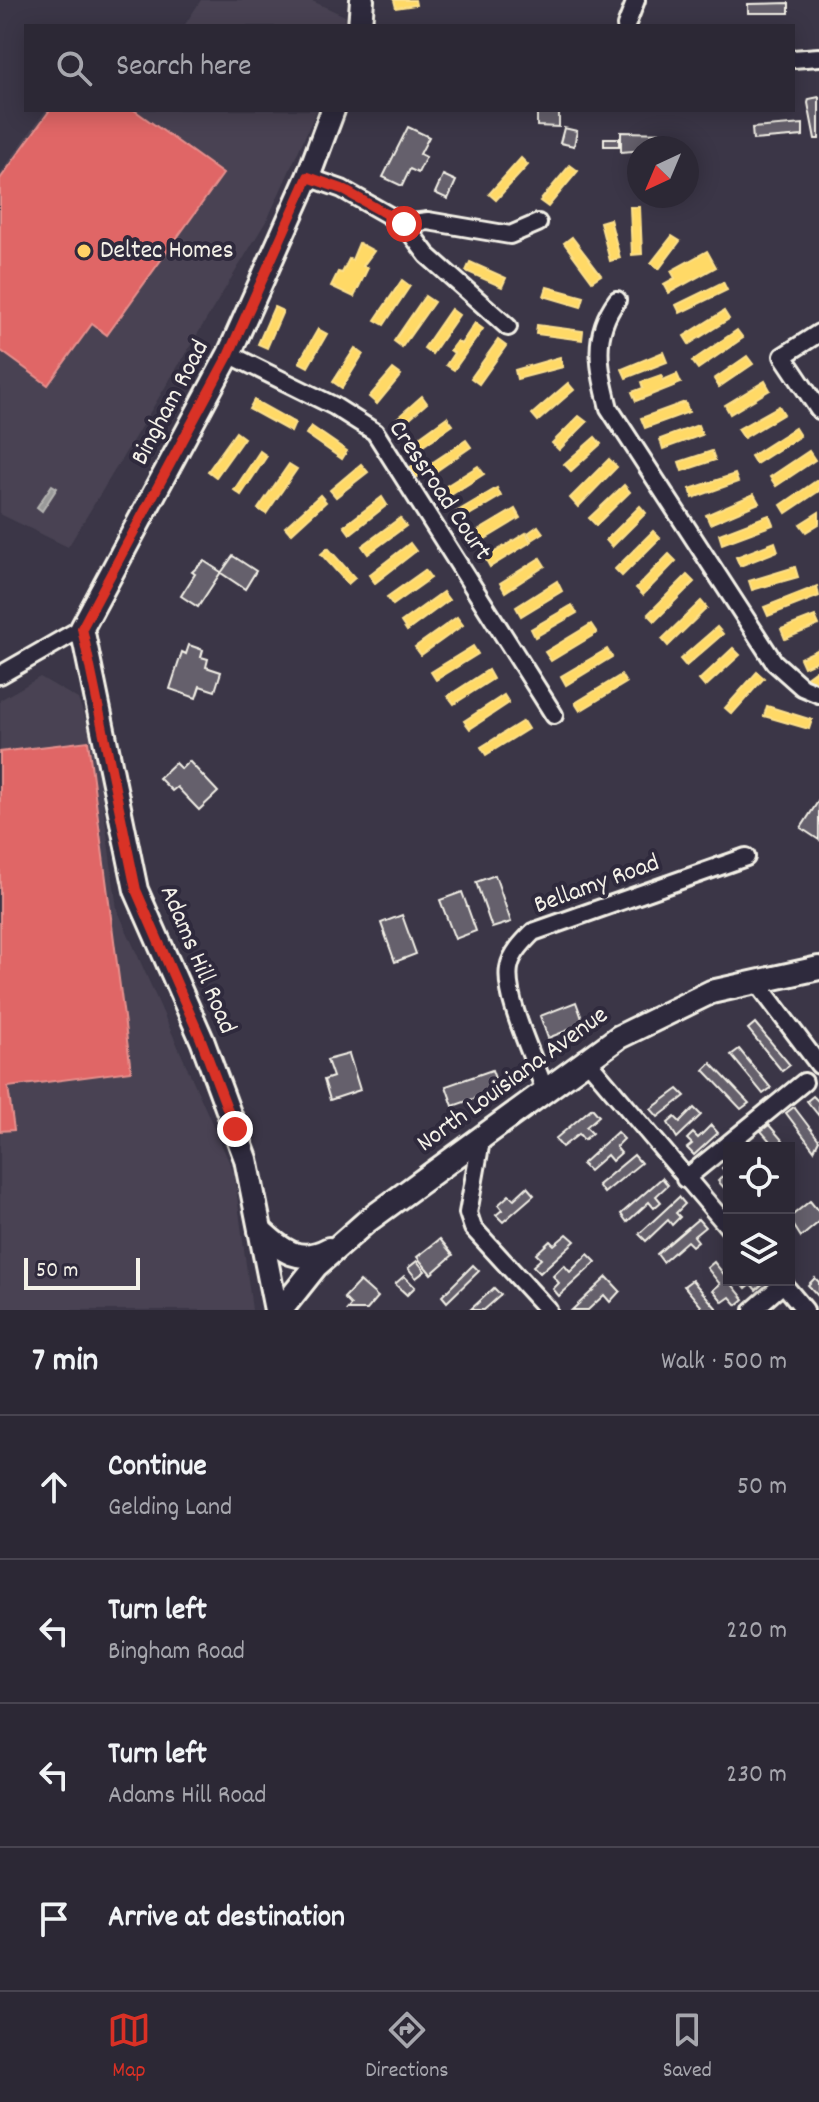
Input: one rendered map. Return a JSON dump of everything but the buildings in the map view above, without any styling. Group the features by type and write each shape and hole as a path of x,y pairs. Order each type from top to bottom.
{"street":[{"path":"360,24 362,0"},
{"path":"627,24 636,0"},
{"path":"795,59 819,57"},
{"name":"Bingham Road","path":"82,628 229,354 308,177 332,112"},
{"path":"308,177 342,189 404,224 427,255 508,327"},
{"path":"404,224 428,221 510,235 538,223"},
{"path":"617,300 603,318 597,360 609,408 774,662 802,687 819,694"},
{"path":"819,333 783,356 819,410"},
{"name":"Cressroad Court","path":"229,354 334,406 375,432 554,715"},
{"path":"0,675 82,628"},
{"name":"Adams Hill Road","path":"82,628 136,890 200,1037 246,1159 278,1310"},
{"name":"Bellamy Road","path":"544,1088 510,987 509,966 519,946 533,932 746,857"},
{"name":"North Louisiana Avenue","path":"278,1310 316,1266 345,1241 585,1058 659,1014 711,992 819,968"},
{"path":"755,980 819,1065"},
{"path":"585,1058 723,1221"},
{"path":"685,1179 804,1082"},
{"path":"482,1135 468,1214 473,1228 548,1310"},
{"path":"260,1230 288,1253 306,1258 345,1241"},
{"path":"753,1310 778,1286"},
{"path":"785,1286 805,1310"}],"shaded area":[{"path":"201,0 310,0 345,16 346,24 185,24"},
{"path":"45,112 316,112 268,218 68,547 0,514 0,174"},
{"path":"40,677 78,699 95,744 117,909 234,1173 252,1310 0,1310 0,700"}],"place":[{"name":"Deltec Homes","path":"84,251"}],"route":[{"path":"235,1129 200,1037 136,890 82,628 229,354 308,177 342,189 404,224"}]}
